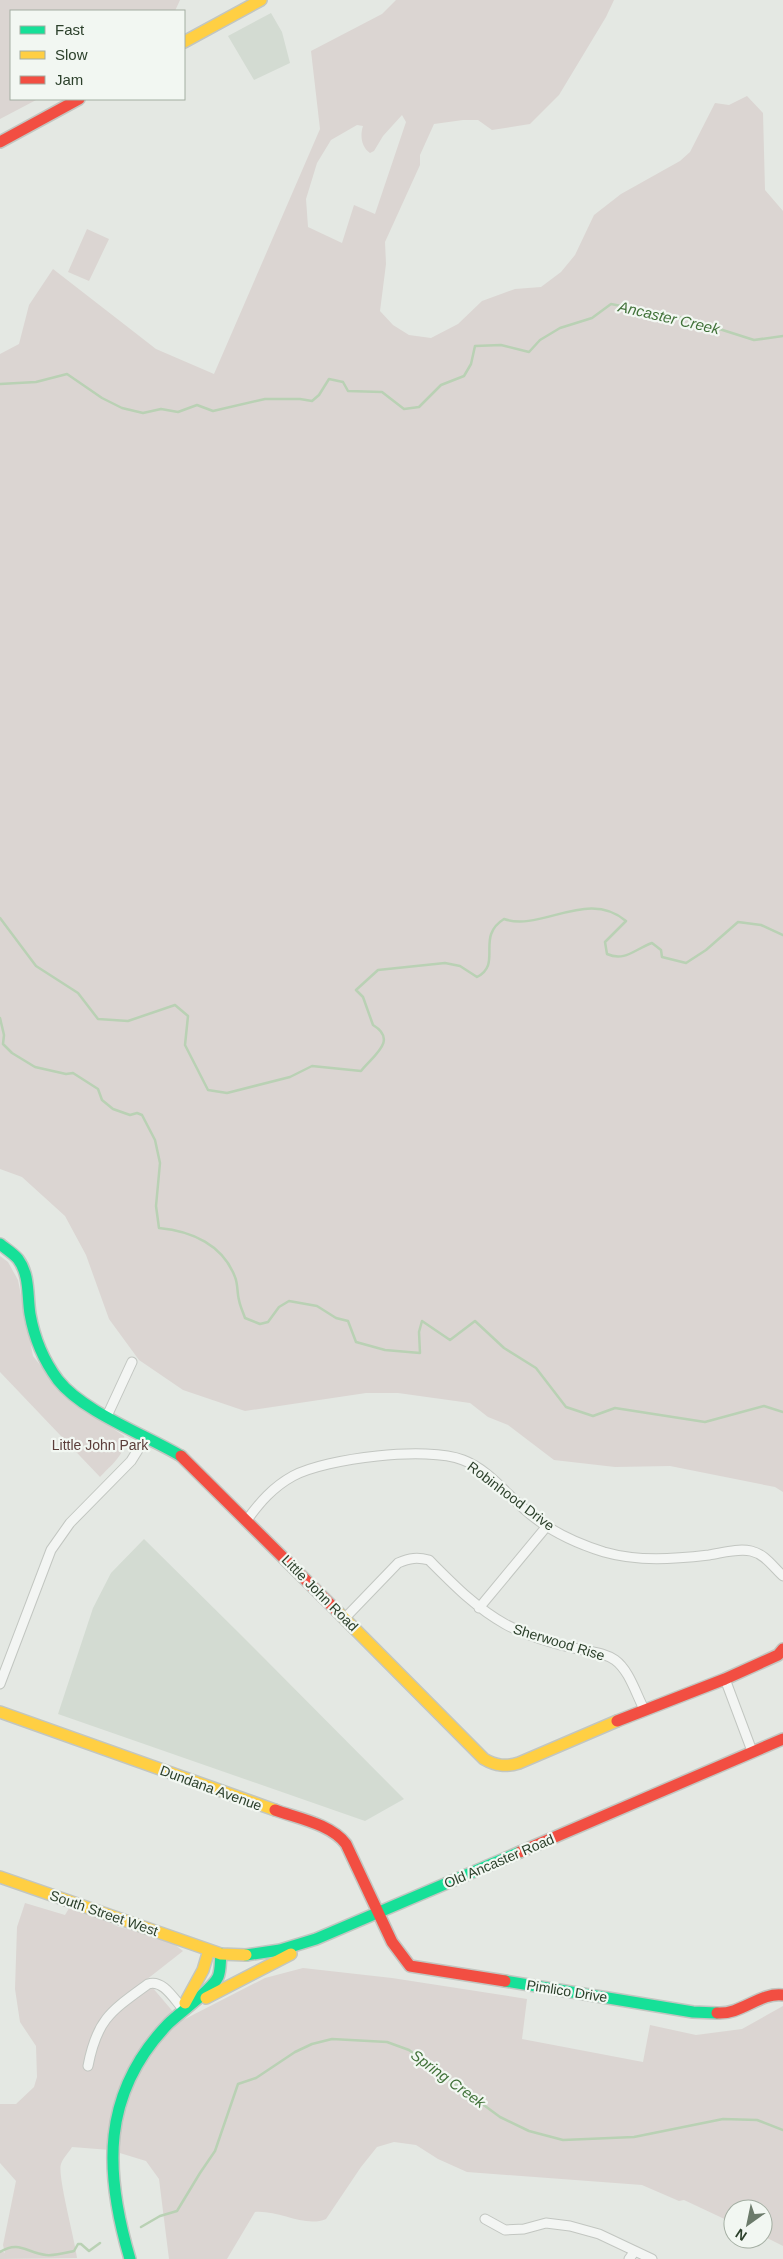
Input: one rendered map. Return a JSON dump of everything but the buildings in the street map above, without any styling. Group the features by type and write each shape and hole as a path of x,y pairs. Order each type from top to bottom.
{"street":[{"path":"185,41 260,0"},
{"path":"0,142 77,100"},
{"name":"Little John Road","path":"0,1244 18,1259 28,1281 30,1312 34,1332 49,1366 70,1392 107,1416 181,1456 484,1759 494,1765 507,1768 644,1709 725,1679 778,1655 783,1649"},
{"path":"107,1416 132,1362"},
{"path":"0,1684 51,1550 70,1524 131,1461 146,1437"},
{"name":"Robinhood Drive","path":"247,1520 260,1501 275,1487 302,1472 318,1466 410,1453 437,1454 464,1460 488,1475 523,1508 547,1526 576,1542 606,1552 637,1558 670,1559 751,1551 766,1558 783,1576"},
{"path":"478,1608 547,1526"},
{"name":"Sherwood Rise","path":"345,1618 398,1563 408,1558 429,1560 478,1608 506,1625 578,1650 602,1654 615,1660 626,1673 644,1709"},
{"path":"725,1679 752,1751"},
{"name":"Dundana Avenue","path":"0,1712 334,1832 346,1844 378,1913"},
{"name":"Old Ancaster Road","path":"209,1950 220,1954 258,1956 288,1949 316,1939 783,1739"},
{"name":"South Street West","path":"0,1877 209,1950"},
{"name":"Pimlico Drive","path":"378,1913 397,1953 410,1966 693,2012 728,2014 774,1994 783,1994"},
{"path":"183,2009 286,1957 316,1939"},
{"path":"183,2009 186,1998 203,1970 209,1950"},
{"path":"130,2259 116,2215 112,2180 112,2146 118,2112 135,2072 162,2031 183,2009 218,1978 220,1954"},
{"path":"88,2066 91,2050 103,2022 112,2010 148,1984 153,1982 160,1984 183,2009"},
{"path":"485,2219 505,2230 524,2229 546,2223 570,2226 599,2234 632,2255 652,2259"}],"shaded area":[{"path":"271,13 282,32 290,63 254,80 228,36"},
{"path":"144,1539 404,1799 365,1821 58,1714 93,1608 111,1573"}],"green space":[{"path":"0,0 180,0 175,10 10,10 10,100 36,100 0,119"},
{"path":"396,0 614,0 606,17 559,95 530,124 492,130 478,120 434,124 420,155 420,165 385,242 386,264 380,311 393,325 409,335 431,338 458,324 482,301 515,289 541,287 561,272 575,255 594,215 621,194 680,161 690,152 715,103 729,105 747,96 763,113 765,190 783,211 783,1492 775,1487 670,1466 615,1467 554,1460 508,1425 488,1417 470,1403 398,1393 366,1393 245,1411 183,1390 139,1360 109,1319 86,1255 65,1216 22,1177 0,1169 0,354 19,344 29,305 53,269 156,349 214,374 320,129 311,51 382,14","holes":["402,115 406,122 375,214 354,205 342,243 308,227 306,199 317,163 331,140 357,125 363,126 362,141 370,153 374,151 383,136"]},
{"path":"87,229 109,239 89,281 68,272"},
{"name":"Little John Park","path":"0,1256 8,1262 18,1280 33,1356 65,1396 124,1436 125,1442 121,1453 100,1477 0,1372"},
{"path":"25,1903 65,1915 71,1905 119,1927 166,1938 183,1951 146,1980 181,2021 265,1978 303,1968 392,1978 527,1999 522,2039 643,2062 650,2025 696,2035 742,2029 783,2006 783,2246 773,2241 773,2199 723,2199 723,2218 684,2200 679,2201 642,2185 467,2172 438,2159 416,2145 394,2142 377,2147 326,2219 309,2221 255,2212 227,2259 169,2259 159,2179 146,2161 110,2150 72,2147 62,2162 60,2170 77,2258 0,2259 0,2250 5,2253 3,2245 16,2181 0,2163 0,2104 16,2104 34,2087 37,2077 36,2046 20,2022 15,1989 17,1927"}],"waterway":[{"name":"Ancaster Creek","path":"0,384 36,382 67,374 102,398 122,408 143,413 161,409 178,412 197,405 213,411 265,399 312,401 319,395 329,379 343,382 348,391 382,392 404,409 419,407 441,385 464,376 471,364 475,346 501,345 529,352 540,340 560,328 592,318 611,304 688,319 754,340 783,336"},
{"name":"Ancaster Creek","path":"0,918 36,966 78,993 98,1019 128,1021 175,1005 188,1016 185,1045 208,1090 227,1093 290,1077 312,1066 361,1071 384,1042 380,1031 373,1025 363,997 356,990 378,970 445,963 460,966 477,977 484,972 488,965 491,934 504,919 518,921 533,920 580,909 596,909 611,912 626,921 605,942 607,954 619,957 625,956 652,943 661,950 662,957 686,963 706,950 738,922 761,925 783,935"},
{"path":"0,1018 4,1035 3,1044 12,1053 35,1067 66,1074 73,1073 98,1089 102,1100 113,1109 130,1115 137,1113 142,1115 155,1140 160,1163 156,1206 159,1228 194,1236 223,1256 235,1277 239,1302 245,1318 260,1324 268,1322 279,1307 289,1301 317,1306 336,1318 348,1321 356,1342 385,1350 420,1353 419,1332 422,1321 450,1340 475,1321 504,1348 536,1368 566,1407 593,1416 615,1408 705,1422 764,1406 783,1412"},
{"name":"Spring Creek","path":"141,2227 160,2216 177,2211 215,2151 238,2084 256,2078 295,2052 312,2044 332,2039 387,2042 409,2050 500,2117 529,2131 563,2140 634,2137 723,2119 757,2120 783,2130"},
{"name":"Spring Creek","path":"0,2252 18,2247 39,2254 53,2255 74,2251 78,2244 81,2244 89,2251 100,2243"}],"traffic: fast":[{"path":"0,1244 18,1259 25,1272 34,1331 44,1357 58,1380 69,1392 99,1413 181,1456"},
{"path":"246,1955 280,1950 316,1939 520,1852"},
{"path":"130,2259 121,2227 113,2165 114,2135 120,2106 130,2078 146,2051 168,2024 215,1982 220,1971 221,1954"},
{"path":"505,1981 693,2012 717,2013"}],"traffic: slow":[{"path":"185,41 261,0"},
{"path":"337,1611 484,1759 493,1763 505,1765 519,1763 617,1721"},
{"path":"0,1712 275,1810"},
{"path":"0,1877 221,1954 246,1955"},
{"path":"185,2003 203,1970 209,1950"},
{"path":"206,1998 291,1954"}],"traffic: jam":[{"path":"0,142 77,100"},
{"path":"181,1456 337,1611"},
{"path":"617,1721 725,1679 778,1655 783,1649"},
{"path":"520,1852 783,1739"},
{"path":"275,1810 323,1827 340,1837 346,1844 392,1942 410,1966 505,1981"},
{"path":"717,2013 734,2011 766,1997 783,1995"}]}
